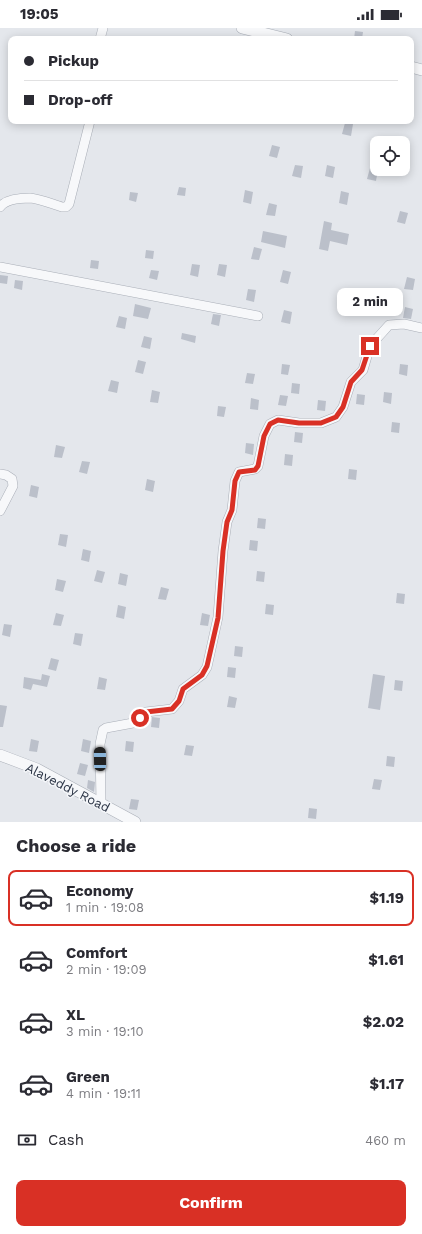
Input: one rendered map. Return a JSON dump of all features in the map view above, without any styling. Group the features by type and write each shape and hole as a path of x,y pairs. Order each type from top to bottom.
{"street":[{"path":"242,28 275,36"},
{"path":"0,207 9,200 31,198 66,207 69,204 89,124"},
{"path":"0,267 258,316"},
{"path":"101,804 100,744 103,730 106,728 133,723 146,712 172,709 179,701 183,689 202,675 207,666 218,618 223,551 227,522 232,510 235,481 239,472 255,470 258,466 264,436 270,424 278,420 299,423 321,423 336,417 343,407 351,382 362,370 370,346 389,325 404,324 422,328"},
{"path":"0,474 12,478 13,486 0,511"},
{"name":"Alaveddy Road","path":"0,755 37,769 135,822"}],"building":[{"path":"355,31 363,32 362,36 354,36"},
{"path":"345,124 353,124 351,136 342,134"},
{"path":"272,145 280,147 277,158 269,156"},
{"path":"295,165 303,166 301,178 292,176"},
{"path":"327,165 335,167 333,178 325,176"},
{"path":"370,168 370,176 377,176 376,181 367,179"},
{"path":"179,187 186,188 185,196 177,195"},
{"path":"245,190 253,192 251,204 243,202"},
{"path":"341,191 349,193 347,205 339,203"},
{"path":"130,192 138,193 136,202 129,200"},
{"path":"269,203 277,205 275,216 266,215"},
{"path":"400,211 408,213 405,224 397,222"},
{"path":"324,221 332,223 331,230 349,234 347,245 330,241 328,251 319,249"},
{"path":"263,231 287,236 285,248 261,242"},
{"path":"254,247 262,249 259,260 251,259"},
{"path":"146,250 154,251 153,259 145,258"},
{"path":"91,260 99,261 98,269 90,268"},
{"path":"192,264 200,265 198,277 190,275"},
{"path":"219,264 227,265 225,277 217,275"},
{"path":"151,270 159,271 157,280 149,278"},
{"path":"283,270 291,272 288,284 280,282"},
{"path":"0,275 8,276 7,284 0,283"},
{"path":"407,277 415,279 413,290 404,289"},
{"path":"15,280 23,281 22,290 14,288"},
{"path":"248,289 256,290 254,302 246,300"},
{"path":"135,304 151,308 148,319 133,316"},
{"path":"405,307 413,309 411,319 403,318"},
{"path":"284,310 292,312 290,324 281,322"},
{"path":"213,314 221,315 219,326 211,324"},
{"path":"119,316 127,318 125,329 116,327"},
{"path":"182,333 196,336 195,343 181,339"},
{"path":"144,336 152,338 150,349 141,347"},
{"path":"138,360 146,362 143,374 135,372"},
{"path":"282,364 290,365 288,375 281,374"},
{"path":"400,364 408,365 407,376 399,374"},
{"path":"247,373 255,374 253,384 245,383"},
{"path":"111,380 119,382 117,393 108,391"},
{"path":"292,383 300,384 299,394 291,393"},
{"path":"152,390 160,392 158,403 150,402"},
{"path":"384,392 392,393 391,404 383,402"},
{"path":"357,394 365,395 364,405 356,404"},
{"path":"280,395 288,396 286,406 278,405"},
{"path":"251,398 259,400 258,410 250,409"},
{"path":"318,400 326,401 325,411 317,410"},
{"path":"218,406 226,407 224,417 217,416"},
{"path":"392,422 400,423 399,433 391,432"},
{"path":"295,432 303,433 302,443 294,442"},
{"path":"246,443 254,444 253,455 245,453"},
{"path":"56,445 65,447 62,458 54,457"},
{"path":"285,454 293,455 292,466 284,465"},
{"path":"82,461 90,462 87,474 79,472"},
{"path":"349,469 357,470 356,480 348,479"},
{"path":"147,479 155,481 153,492 145,490"},
{"path":"31,485 39,487 37,498 29,496"},
{"path":"258,518 266,519 265,529 257,528"},
{"path":"60,534 68,535 66,547 58,545"},
{"path":"250,540 258,541 257,551 249,550"},
{"path":"83,549 91,551 89,562 81,560"},
{"path":"97,570 105,572 102,583 94,581"},
{"path":"257,571 265,572 264,582 256,581"},
{"path":"120,573 128,575 126,586 118,584"},
{"path":"57,579 66,581 63,592 55,590"},
{"path":"161,587 169,589 166,600 158,599"},
{"path":"397,593 405,594 404,604 396,603"},
{"path":"266,604 274,605 273,615 265,614"},
{"path":"118,605 126,607 124,619 116,617"},
{"path":"56,613 64,615 61,626 53,625"},
{"path":"202,613 210,615 208,626 200,625"},
{"path":"4,624 12,625 10,637 2,635"},
{"path":"75,633 83,634 81,646 73,644"},
{"path":"235,646 243,647 242,657 234,656"},
{"path":"51,658 59,660 56,671 48,669"},
{"path":"228,667 236,668 235,678 227,677"},
{"path":"42,674 50,676 47,687 33,684 31,690 23,688 24,677 41,680"},
{"path":"373,674 385,676 380,710 368,708"},
{"path":"99,677 107,679 105,690 97,689"},
{"path":"395,680 403,681 402,691 394,690"},
{"path":"229,696 237,698 235,708 227,707"},
{"path":"0,705 7,706 3,727 0,727"},
{"path":"152,717 160,718 159,728 151,727"},
{"path":"31,739 39,741 37,752 29,751"},
{"path":"83,739 91,741 89,753 81,751"},
{"path":"126,741 134,742 133,752 125,751"},
{"path":"186,745 194,746 192,756 184,755"},
{"path":"387,756 395,757 394,767 386,766"},
{"path":"80,763 88,765 85,776 77,774"},
{"path":"374,779 382,780 380,790 372,789"},
{"path":"88,780 95,782 94,792 87,788"},
{"path":"131,799 139,800 137,810 129,809"},
{"path":"309,808 317,809 316,819 308,818"}],"route":[{"path":"140,718 146,712 172,709 179,701 183,689 202,675 207,666 218,618 223,551 227,522 232,510 235,481 239,472 255,470 258,466 264,436 270,424 278,420 299,423 321,423 336,417 343,407 351,382 362,370 370,346"}]}
